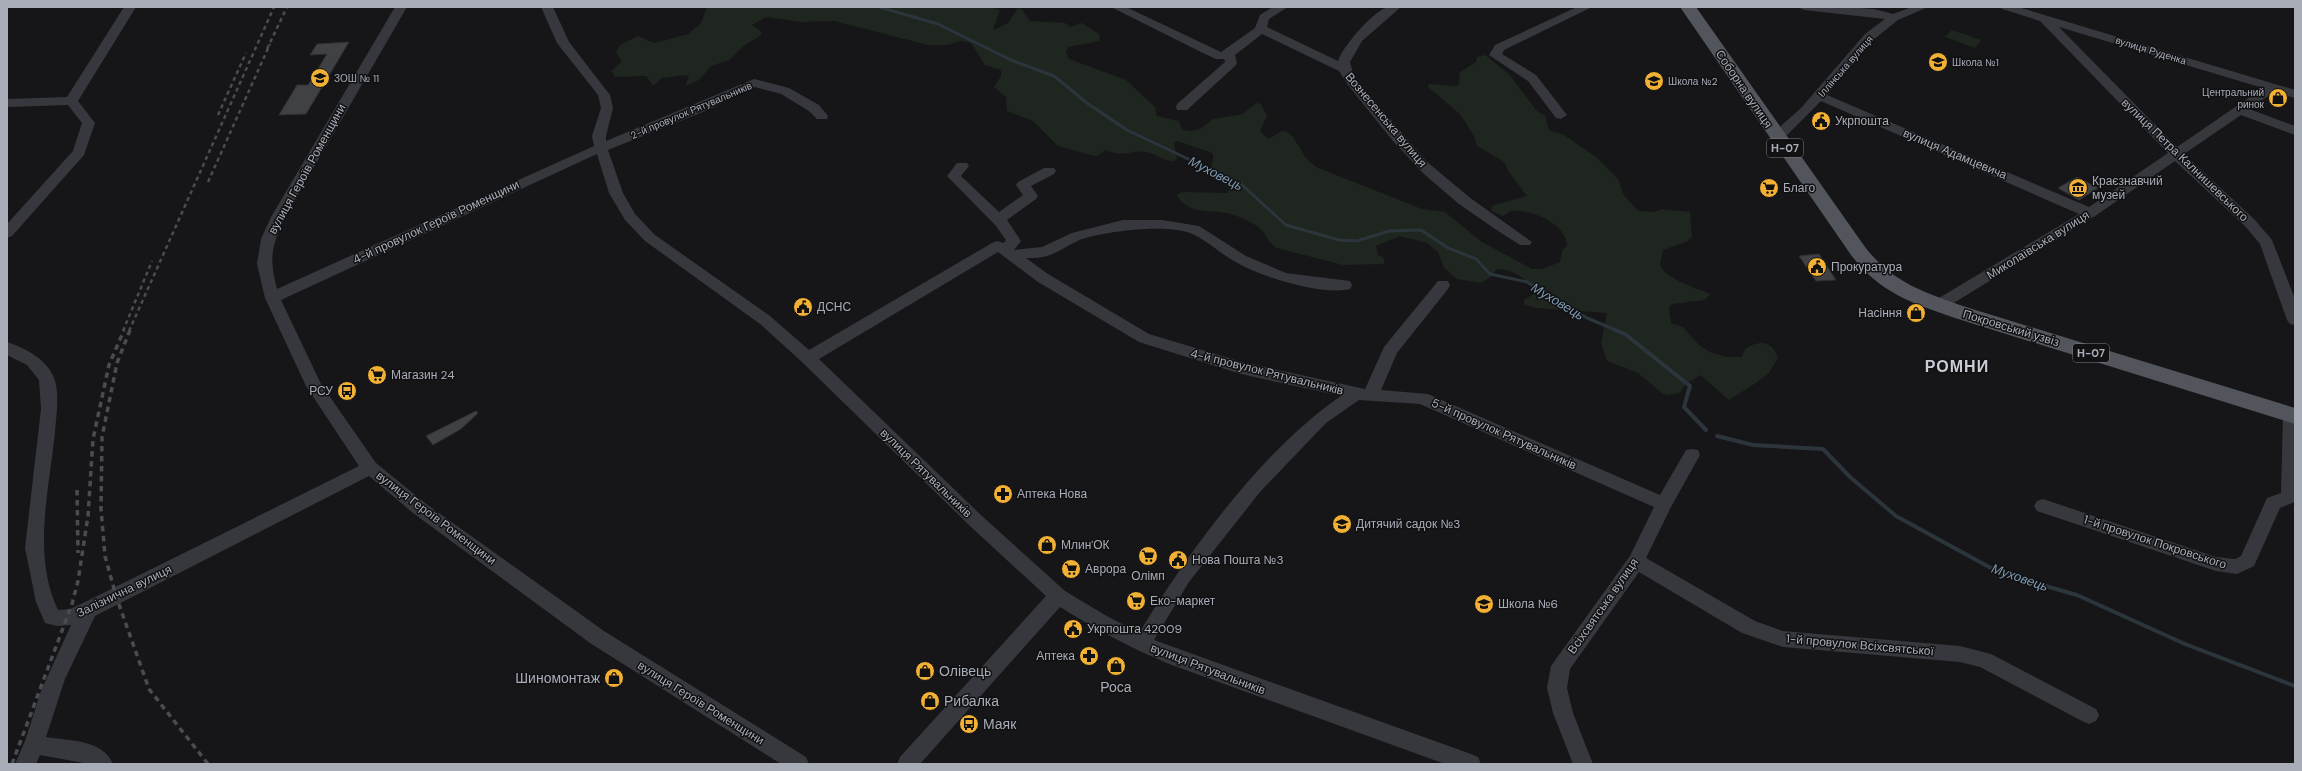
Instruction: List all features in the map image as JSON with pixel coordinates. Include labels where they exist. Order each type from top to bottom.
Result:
[{"type":"main road","name":"Соборна вулиця","points":[[1688,7],[1777,137],[1858,251],[1879,275],[1890,282]]},
{"type":"main road","name":"Покровський узвіз","points":[[1890,282],[1939,305],[2293,415]]},
{"type":"street","points":[[71,101],[130,7]]},
{"type":"street","name":"вулиця Героїв Роменщини","points":[[401,7],[278,217],[268,239],[264,264],[272,298],[314,386],[370,468],[419,508],[598,637],[798,764]]},
{"type":"street","name":"вулиця Рятувальників","points":[[547,7],[563,43],[604,95],[607,108],[599,136],[601,147],[616,193],[630,217],[650,238],[687,266],[765,320],[808,358],[976,521],[1058,596],[1098,621],[1142,644],[1176,658],[1471,764]]},
{"type":"street","points":[[1118,7],[1220,56],[1229,54],[1261,29],[1264,17],[1282,7]]},
{"type":"street","name":"Вознесенська вулиця","points":[[1343,68],[1349,49],[1371,25],[1395,7]]},
{"type":"street","points":[[1561,116],[1532,78],[1495,55],[1499,48],[1586,7]]},
{"type":"street","points":[[1804,7],[1874,13],[1894,18]]},
{"type":"street","name":"Іллінська вулиця","points":[[1777,137],[1806,111],[1869,37],[1894,18],[1922,7]]},
{"type":"street","name":"вулиця Руденка","points":[[2006,7],[2295,94]]},
{"type":"street","name":"вулиця Петра Калнишевського","points":[[2044,18],[2177,155],[2250,223],[2266,243],[2295,320]]},
{"type":"street","name":"Вознесенська вулиця","points":[[1261,29],[1343,68],[1391,130],[1430,172],[1480,213],[1525,242]]},
{"type":"street","points":[[1182,108],[1231,62],[1229,54]]},
{"type":"street","name":"2-й провулок Рятувальників","points":[[601,147],[698,109],[754,83],[785,91],[814,108],[822,116]]},
{"type":"street","name":"Миколаївська вулиця","points":[[1939,305],[2090,213],[2177,155],[2270,89],[2267,85]]},
{"type":"street","name":"вулиця Адамцевича","points":[[1819,96],[2090,213]]},
{"type":"street","points":[[7,103],[71,101]]},
{"type":"street","points":[[7,233],[78,152],[88,122],[71,101]]},
{"type":"street","points":[[2240,110],[2295,131]]},
{"type":"street","name":"4-й провулок Героїв Роменщини","points":[[272,298],[601,147]]},
{"type":"street","points":[[962,166],[954,176],[963,188],[1008,229],[1014,241],[1008,252]]},
{"type":"street","points":[[998,220],[1031,196],[1023,185],[1049,171]]},
{"type":"street","points":[[808,358],[997,246],[1008,252],[1045,252],[1077,236],[1123,225],[1162,225],[1194,229],[1241,259],[1283,277],[1316,283],[1346,285]]},
{"type":"street","name":"4-й провулок Рятувальників","points":[[1008,252],[1043,278],[1144,338],[1241,368],[1363,395]]},
{"type":"street","points":[[1142,644],[1184,577],[1254,487],[1320,419],[1363,395],[1390,351],[1443,285]]},
{"type":"street","name":"Залізнична вулиця","points":[[7,348],[33,361],[47,379],[49,409],[34,548],[45,602],[52,617],[58,619],[68,619],[88,610],[370,468]]},
{"type":"street","name":"5-й провулок Рятувальників","points":[[1363,395],[1422,398],[1664,504]]},
{"type":"street","name":"1-й провулок Покровського","points":[[2043,506],[2216,564],[2237,567],[2248,561],[2273,503],[2292,498],[2293,415]]},
{"type":"street","name":"Всіхсвятська вулиця","points":[[1583,764],[1563,713],[1557,688],[1561,666],[1636,561],[1664,504],[1692,455]]},
{"type":"street","name":"1-й провулок Всіхсвятської","points":[[1636,561],[1749,627],[1783,639],[1960,654],[1984,660],[2089,715]]},
{"type":"street","points":[[907,764],[1058,596]]},
{"type":"street","points":[[25,764],[35,745],[46,704],[64,659],[88,610]]},
{"type":"street","points":[[35,745],[93,754],[103,764]]},
{"type":"shaded area","points":[[707,7],[991,7],[1000,10],[993,30],[1008,23],[1018,8],[1022,9],[1030,21],[1065,23],[1070,27],[1082,23],[1099,34],[1100,41],[1068,47],[1066,52],[1069,59],[1126,80],[1155,107],[1157,116],[1179,121],[1182,129],[1189,131],[1200,129],[1213,119],[1243,114],[1256,103],[1261,104],[1267,116],[1260,131],[1268,139],[1282,131],[1287,132],[1293,137],[1306,158],[1316,167],[1422,209],[1445,212],[1482,242],[1532,269],[1542,269],[1560,262],[1562,251],[1567,245],[1565,237],[1554,224],[1537,215],[1520,211],[1512,211],[1502,216],[1492,211],[1491,208],[1494,205],[1527,196],[1509,172],[1504,162],[1477,146],[1474,136],[1460,114],[1428,87],[1429,84],[1459,85],[1460,72],[1476,62],[1477,57],[1485,55],[1509,74],[1537,111],[1545,115],[1549,130],[1564,135],[1596,157],[1618,179],[1623,194],[1638,211],[1653,212],[1662,209],[1690,212],[1692,237],[1686,242],[1663,250],[1660,265],[1668,275],[1710,294],[1705,300],[1672,304],[1669,308],[1671,323],[1683,327],[1698,344],[1708,351],[1726,357],[1742,357],[1745,349],[1755,344],[1764,343],[1772,348],[1778,358],[1769,373],[1729,400],[1700,375],[1685,385],[1680,393],[1668,395],[1662,393],[1638,373],[1607,361],[1601,343],[1607,313],[1536,308],[1524,304],[1524,300],[1535,293],[1524,280],[1509,271],[1497,269],[1491,277],[1481,283],[1457,279],[1444,268],[1438,252],[1427,243],[1400,236],[1376,246],[1378,255],[1383,257],[1385,264],[1343,265],[1277,248],[1270,243],[1261,229],[1250,222],[1226,213],[1203,211],[1189,207],[1177,196],[1179,193],[1185,192],[1228,193],[1229,187],[1210,176],[1213,158],[1212,153],[1177,141],[1174,143],[1177,158],[1174,161],[1145,152],[1122,154],[1105,150],[1099,155],[1094,156],[1058,146],[1033,121],[1007,111],[1006,97],[994,87],[1001,76],[1001,70],[985,65],[971,43],[961,41],[947,45],[928,45],[834,21],[802,22],[766,17],[752,25],[762,32],[760,36],[742,47],[729,60],[711,66],[699,80],[685,86],[689,77],[686,75],[662,78],[653,86],[646,76],[615,77],[611,72],[622,61],[616,52],[620,45],[638,36],[654,43],[688,34],[701,23]]},
{"type":"shaded area","points":[[1952,30],[1981,40],[1975,48],[1945,37]]},
{"type":"building","name":"ЗОШ № 11","points":[[349,42],[306,114],[279,115],[297,85],[308,85],[327,54],[310,55],[317,44]]},
{"type":"building","name":"Краєзнавчий музей","points":[[2077,177],[2098,188],[2079,200],[2058,188]]},
{"type":"building","name":"Прокуратура","points":[[1819,254],[1836,280],[1816,281],[1799,256]]},
{"type":"building","points":[[476,411],[478,413],[461,429],[433,445],[426,436]]},
{"type":"waterway","name":"Муховець","points":[[879,7],[938,24],[1011,60],[1054,76],[1087,103],[1127,130],[1241,184],[1286,225],[1339,240],[1357,241],[1389,231],[1421,230],[1448,248],[1476,259],[1490,274],[1527,282],[1587,318],[1618,331]]},
{"type":"waterway","name":"Муховець","points":[[1615,330],[1625,334],[1690,386],[1684,407],[1706,430]]},
{"type":"waterway","name":"Муховець","points":[[1717,436],[1753,445],[1823,449],[1850,477],[1896,516],[2000,573],[2077,595],[2185,644],[2295,686]]},
{"type":"railway","points":[[129,331],[274,7]]},
{"type":"railway","points":[[267,49],[287,7]]},
{"type":"railway","points":[[208,182],[270,44]]},
{"type":"railway","points":[[218,115],[246,53]]},
{"type":"railway","points":[[123,331],[152,261]]},
{"type":"railway","points":[[12,764],[72,604],[78,581],[88,516],[93,439],[109,365],[124,330]]},
{"type":"railway","points":[[130,330],[117,363],[102,437],[101,509],[105,556],[116,596],[149,689],[208,764]]},
{"type":"railway","points":[[77,490],[78,553]]},
{"type":"place","name":"Школа №1","points":[[1938,62]]},
{"type":"place","name":"ЗОШ № 11","points":[[320,78]]},
{"type":"place","name":"Школа №2","points":[[1654,81]]},
{"type":"place","name":"Центральний ринок","points":[[2278,98]]},
{"type":"place","name":"Укрпошта","points":[[1821,121]]},
{"type":"place","name":"Благо","points":[[1769,188]]},
{"type":"place","name":"Краєзнавчий музей","points":[[2078,188]]},
{"type":"place","name":"Прокуратура","points":[[1817,267]]},
{"type":"place","name":"ДСНС","points":[[803,307]]},
{"type":"place","name":"Насіння","points":[[1916,313]]},
{"type":"place","name":"Магазин 24","points":[[377,375]]},
{"type":"place","name":"РСУ","points":[[347,391]]},
{"type":"place","name":"Аптека Нова","points":[[1003,494]]},
{"type":"place","name":"Дитячий садок №3","points":[[1342,524]]},
{"type":"place","name":"Млин'ОК","points":[[1047,545]]},
{"type":"place","name":"Олімп","points":[[1148,556]]},
{"type":"place","name":"Нова Пошта №3","points":[[1178,560]]},
{"type":"place","name":"Аврора","points":[[1071,569]]},
{"type":"place","name":"Еко-маркет","points":[[1136,601]]},
{"type":"place","name":"Школа №6","points":[[1484,604]]},
{"type":"place","name":"Укрпошта 42009","points":[[1073,629]]},
{"type":"place","name":"Аптека","points":[[1089,656]]},
{"type":"place","name":"Роса","points":[[1116,666]]},
{"type":"place","name":"Олівець","points":[[925,671]]},
{"type":"place","name":"Шиномонтаж","points":[[614,678]]},
{"type":"place","name":"Рибалка","points":[[930,701]]},
{"type":"place","name":"Маяк","points":[[969,724]]},
{"type":"district","name":"РОМНИ","points":[[1957,366]]}]
